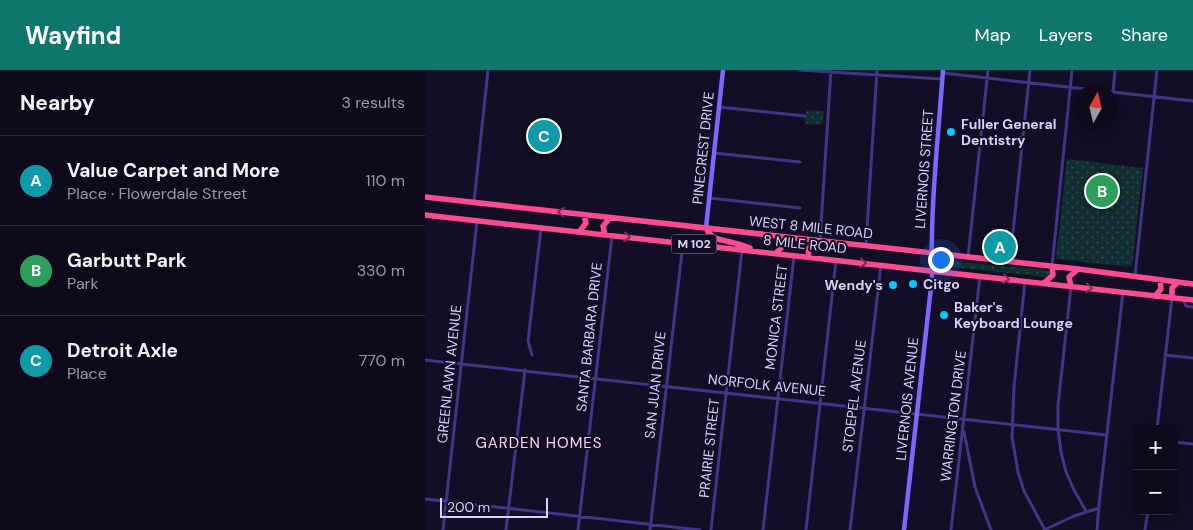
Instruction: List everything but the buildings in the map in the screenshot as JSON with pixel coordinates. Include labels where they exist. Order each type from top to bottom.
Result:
[{"type":"highway","name":"WEST 8 MILE ROAD","points":[[425,197],[1078,269],[1193,284]]},
{"type":"highway","name":"8 MILE ROAD","points":[[425,215],[1193,300]]},
{"type":"highway","points":[[579,232],[586,223],[583,215]]},
{"type":"highway","points":[[608,235],[603,226],[610,218]]},
{"type":"highway","points":[[706,228],[715,238],[733,242],[760,252]]},
{"type":"highway","points":[[775,254],[783,246],[782,237]]},
{"type":"highway","points":[[809,257],[808,249],[818,241]]},
{"type":"highway","points":[[1045,283],[1053,275],[1051,266]]},
{"type":"highway","points":[[1071,286],[1069,277],[1078,269]]},
{"type":"highway","points":[[1155,296],[1161,289],[1161,280]]},
{"type":"highway","points":[[1172,298],[1172,288],[1178,282]]},
{"type":"street","points":[[474,203],[488,70]]},
{"type":"street","name":"PINECREST DRIVE","points":[[706,228],[723,70]]},
{"type":"street","points":[[799,70],[876,72],[942,79]]},
{"type":"street","points":[[968,257],[987,70]]},
{"type":"street","points":[[1010,262],[1030,70]]},
{"type":"street","points":[[1051,266],[1073,70]]},
{"type":"street","points":[[1114,85],[1115,70]]},
{"type":"street","points":[[1135,276],[1157,70]]},
{"type":"street","points":[[818,241],[831,71]]},
{"type":"street","points":[[943,71],[1071,87]]},
{"type":"street","name":"LIVERNOIS STREET","points":[[932,270],[933,194],[943,71]]},
{"type":"street","points":[[866,246],[876,72]]},
{"type":"street","points":[[1118,92],[1193,101]]},
{"type":"street","points":[[719,107],[805,116]]},
{"type":"street","points":[[714,153],[801,162]]},
{"type":"street","points":[[709,198],[799,208]]},
{"type":"street","name":"GREENLAWN AVENUE","points":[[443,530],[477,221]]},
{"type":"street","points":[[532,355],[528,341],[541,228]]},
{"type":"street","name":"SANTA BARBARA DRIVE","points":[[578,530],[596,378],[608,235]]},
{"type":"street","name":"SAN JUAN DRIVE","points":[[650,530],[683,243]]},
{"type":"street","name":"PRAIRIE STREET","points":[[711,530],[743,250]]},
{"type":"street","name":"MONICA STREET","points":[[763,530],[794,256]]},
{"type":"street","points":[[806,530],[836,260]]},
{"type":"street","name":"STOEPEL AVENUE","points":[[850,530],[881,265]]},
{"type":"street","name":"LIVERNOIS AVENUE","points":[[904,530],[932,270]]},
{"type":"street","name":"WARRINGTON DRIVE","points":[[951,530],[980,276]]},
{"type":"street","points":[[1025,281],[1012,424],[1014,452],[1021,480],[1029,502],[1044,530],[1086,511],[1099,508]]},
{"type":"street","points":[[1071,286],[1057,405],[1058,429],[1061,452],[1073,490],[1086,511]]},
{"type":"street","points":[[1097,530],[1123,292]]},
{"type":"street","points":[[1157,425],[1172,298]]},
{"type":"street","points":[[1183,299],[1186,306],[1193,307]]},
{"type":"street","points":[[1165,355],[1193,358]]},
{"type":"street","name":"NORFOLK AVENUE","points":[[425,360],[1106,435]]},
{"type":"street","points":[[507,530],[525,370]]},
{"type":"street","points":[[964,428],[975,486],[991,530]]},
{"type":"street","points":[[1178,442],[1193,444]]},
{"type":"street","points":[[425,500],[700,530]]},
{"type":"street","points":[[1145,530],[1147,515]]},
{"type":"green space","points":[[806,110],[824,111],[822,125],[805,124]]},
{"type":"green space","points":[[1067,159],[1143,168],[1132,267],[1056,259]]},
{"type":"green space","points":[[940,260],[1047,270],[1051,274],[1046,277],[940,266]]},
{"type":"place","name":"Fuller General Dentistry","points":[[951,132]]},
{"type":"place","name":"Detroit Axle","points":[[544,136]]},
{"type":"place","name":"Garbutt Park","points":[[1102,191]]},
{"type":"place","name":"Value Carpet and More","points":[[1000,247]]},
{"type":"place","name":"Citgo","points":[[913,284]]},
{"type":"place","name":"Wendy's","points":[[893,285]]},
{"type":"place","name":"Baker's Keyboard Lounge","points":[[944,315]]},
{"type":"district","name":"GARDEN HOMES","points":[[539,443]]}]
